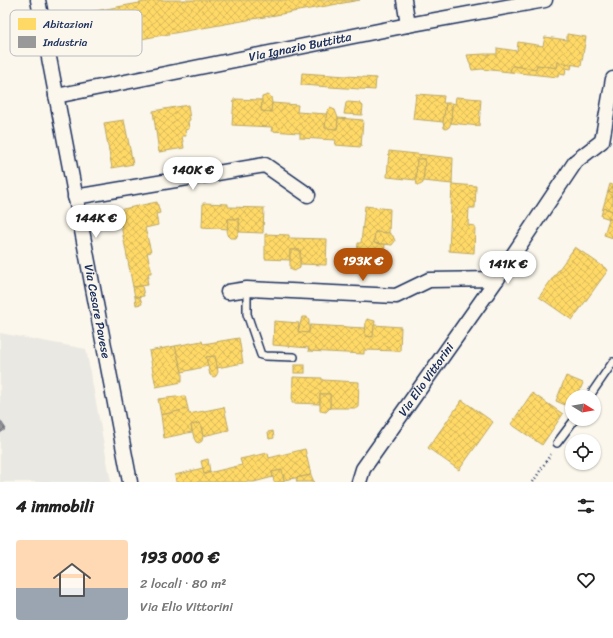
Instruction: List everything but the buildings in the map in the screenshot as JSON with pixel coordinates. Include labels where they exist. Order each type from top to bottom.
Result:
[{"type":"street","name":"Via Cesare Pavese","points":[[38,0],[40,10]]},
{"type":"street","points":[[404,0],[408,25]]},
{"type":"street","name":"Via Ignazio Buttitta","points":[[56,96],[408,25],[546,0]]},
{"type":"street","name":"Via Cesare Pavese","points":[[48,56],[130,482]]},
{"type":"street","name":"Via Elio Vittorini","points":[[359,482],[362,469],[497,279],[576,161],[608,142],[613,79]]},
{"type":"street","points":[[75,198],[265,165],[308,195]]},
{"type":"street","points":[[228,292],[247,289],[396,296],[429,280],[497,279]]},
{"type":"lane","points":[[247,289],[246,314],[261,355],[294,357]]},
{"type":"lane","points":[[594,390],[613,362]]},
{"type":"lane","points":[[558,443],[570,426]]},
{"type":"path","points":[[533,482],[558,443]]},
{"type":"shaded area","points":[[0,333],[86,349],[111,482],[0,482]]}]
